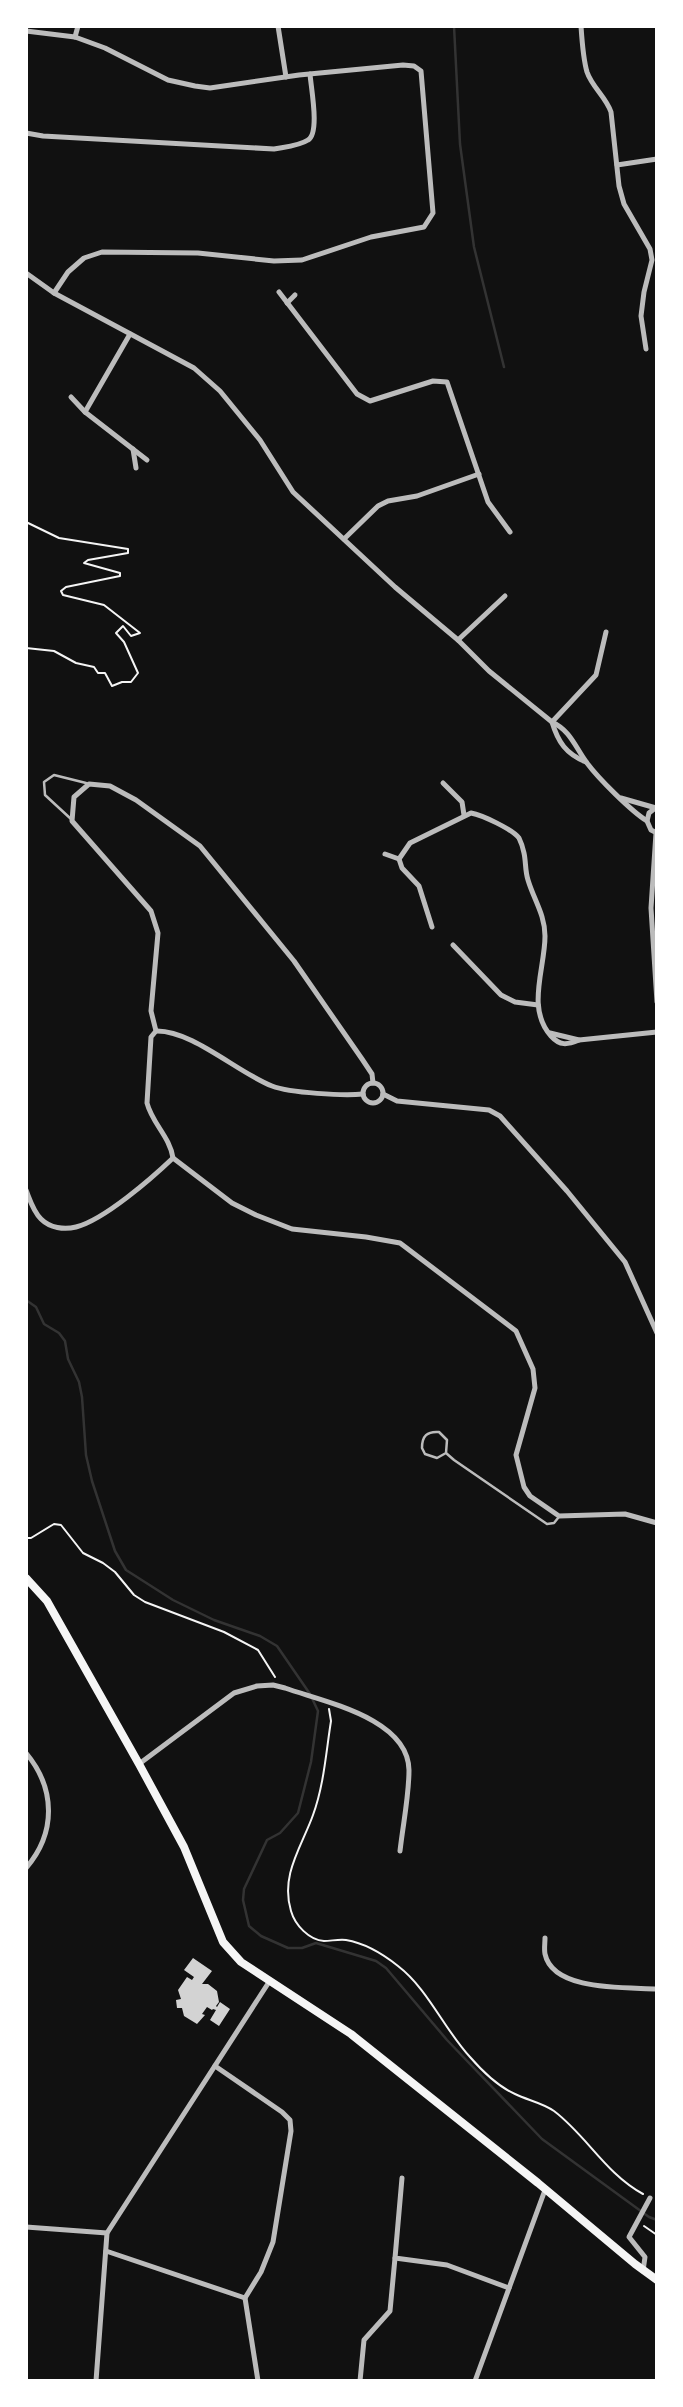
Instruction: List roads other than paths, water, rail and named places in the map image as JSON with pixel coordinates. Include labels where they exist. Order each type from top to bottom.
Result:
[{"type":"main road","points":[[26,1578],[47,1601],[184,1847],[223,1942],[241,1962],[351,2034],[657,2280]]},
{"type":"street","points":[[75,37],[78,26]]},
{"type":"street","points":[[278,26],[286,77]]},
{"type":"street","points":[[581,26],[587,73],[608,102],[611,112],[624,204],[650,249],[652,260],[641,316],[646,349]]},
{"type":"street","points":[[26,31],[75,37],[116,53],[180,85],[211,88],[299,75],[403,65],[414,66],[421,71],[433,213],[431,220],[424,227],[371,237],[302,260],[274,261],[198,253],[102,252],[84,258],[68,272],[54,292]]},
{"type":"street","points":[[26,133],[274,149],[308,140],[313,135],[315,126],[310,74]]},
{"type":"street","points":[[617,165],[657,159]]},
{"type":"street","points":[[26,273],[54,292],[194,368],[220,391],[260,440],[293,492],[489,671],[552,722],[562,727],[573,739],[586,762],[633,812],[647,821],[651,830],[657,833],[651,917],[657,1002]]},
{"type":"street","points":[[279,292],[357,394],[370,401],[433,381],[447,382],[488,502],[510,532]]},
{"type":"street","points":[[287,303],[295,295]]},
{"type":"street","points":[[85,411],[130,334]]},
{"type":"street","points":[[71,397],[147,460]]},
{"type":"street","points":[[133,449],[136,468]]},
{"type":"street","points":[[344,539],[378,506],[388,501],[416,496],[479,474]]},
{"type":"street","points":[[458,640],[505,596]]},
{"type":"street","points":[[552,722],[596,675],[606,632]]},
{"type":"street","points":[[552,722],[565,750],[586,762]]},
{"type":"street","points":[[443,783],[462,802],[464,815]]},
{"type":"street","points":[[156,1031],[151,1011],[158,933],[155,921],[151,911],[72,821],[74,797],[89,784],[110,786],[136,800],[200,846],[294,961],[372,1074],[373,1083]]},
{"type":"street","points":[[621,798],[656,808]]},
{"type":"street","points":[[647,821],[649,813],[656,808]]},
{"type":"street","points":[[399,859],[410,843],[464,815],[477,814],[513,833],[520,839],[527,878],[542,912],[545,936],[538,1005],[541,1021],[547,1032],[559,1043],[568,1045],[579,1040],[657,1032]]},
{"type":"street","points":[[385,854],[399,859]]},
{"type":"street","points":[[399,859],[402,868],[419,886],[432,927]]},
{"type":"street","points":[[453,945],[501,995],[515,1003],[538,1005]]},
{"type":"street","points":[[156,1031],[180,1035],[276,1088],[346,1095],[363,1094]]},
{"type":"street","points":[[156,1031],[151,1037],[147,1103],[149,1113],[171,1147],[173,1158],[232,1203],[268,1220],[292,1229],[366,1237],[400,1244],[516,1331],[533,1369],[535,1388],[518,1444],[517,1464],[524,1487],[530,1496],[559,1516],[625,1514],[657,1523]]},
{"type":"street","points":[[383,1094],[380,1100],[371,1102],[363,1094],[365,1087],[373,1083],[379,1085],[383,1094],[397,1101],[489,1110],[500,1115],[625,1262],[657,1333]]},
{"type":"street","points":[[26,1190],[33,1209],[41,1219],[60,1228],[73,1228],[101,1214],[153,1177],[173,1158]]},
{"type":"street","points":[[139,1764],[234,1693],[243,1688],[273,1685],[378,1723],[398,1739],[409,1768],[400,1851]]},
{"type":"street","points":[[26,1753],[40,1770],[49,1798],[48,1826],[40,1847],[26,1868]]},
{"type":"street","points":[[545,1938],[544,1953],[548,1962],[561,1975],[574,1981],[588,1985],[657,1989]]},
{"type":"street","points":[[96,2381],[107,2232],[269,1982]]},
{"type":"street","points":[[215,2066],[282,2112],[290,2120],[292,2131],[273,2242],[261,2272],[245,2298],[258,2381]]},
{"type":"street","points":[[360,2381],[364,2340],[390,2311],[402,2178]]},
{"type":"street","points":[[475,2381],[545,2190]]},
{"type":"street","points":[[643,2271],[645,2257],[629,2236],[650,2198]]},
{"type":"street","points":[[26,2227],[107,2232]]},
{"type":"street","points":[[106,2251],[245,2298]]},
{"type":"street","points":[[395,2258],[447,2265],[509,2288]]},
{"type":"lane","points":[[72,821],[45,796],[44,782],[46,778],[54,775],[89,784]]},
{"type":"lane","points":[[433,1432],[444,1435],[447,1440],[446,1453],[437,1458],[425,1454],[422,1448],[424,1437],[433,1432]]},
{"type":"lane","points":[[446,1453],[547,1524],[554,1522],[559,1516]]},
{"type":"waterway","points":[[454,26],[460,144],[474,247],[504,367]]},
{"type":"waterway","points":[[26,1300],[36,1307],[44,1324],[59,1333],[65,1341],[68,1359],[79,1382],[82,1397],[86,1455],[92,1481],[115,1551],[126,1570],[173,1600],[214,1620],[260,1636],[277,1646],[310,1694],[318,1711],[311,1762],[298,1813],[280,1833],[267,1840],[244,1889],[243,1900],[249,1926],[261,1936],[288,1948],[302,1948],[316,1943],[376,1961],[386,1968],[447,2040],[542,2139],[649,2217],[657,2220]]}]
